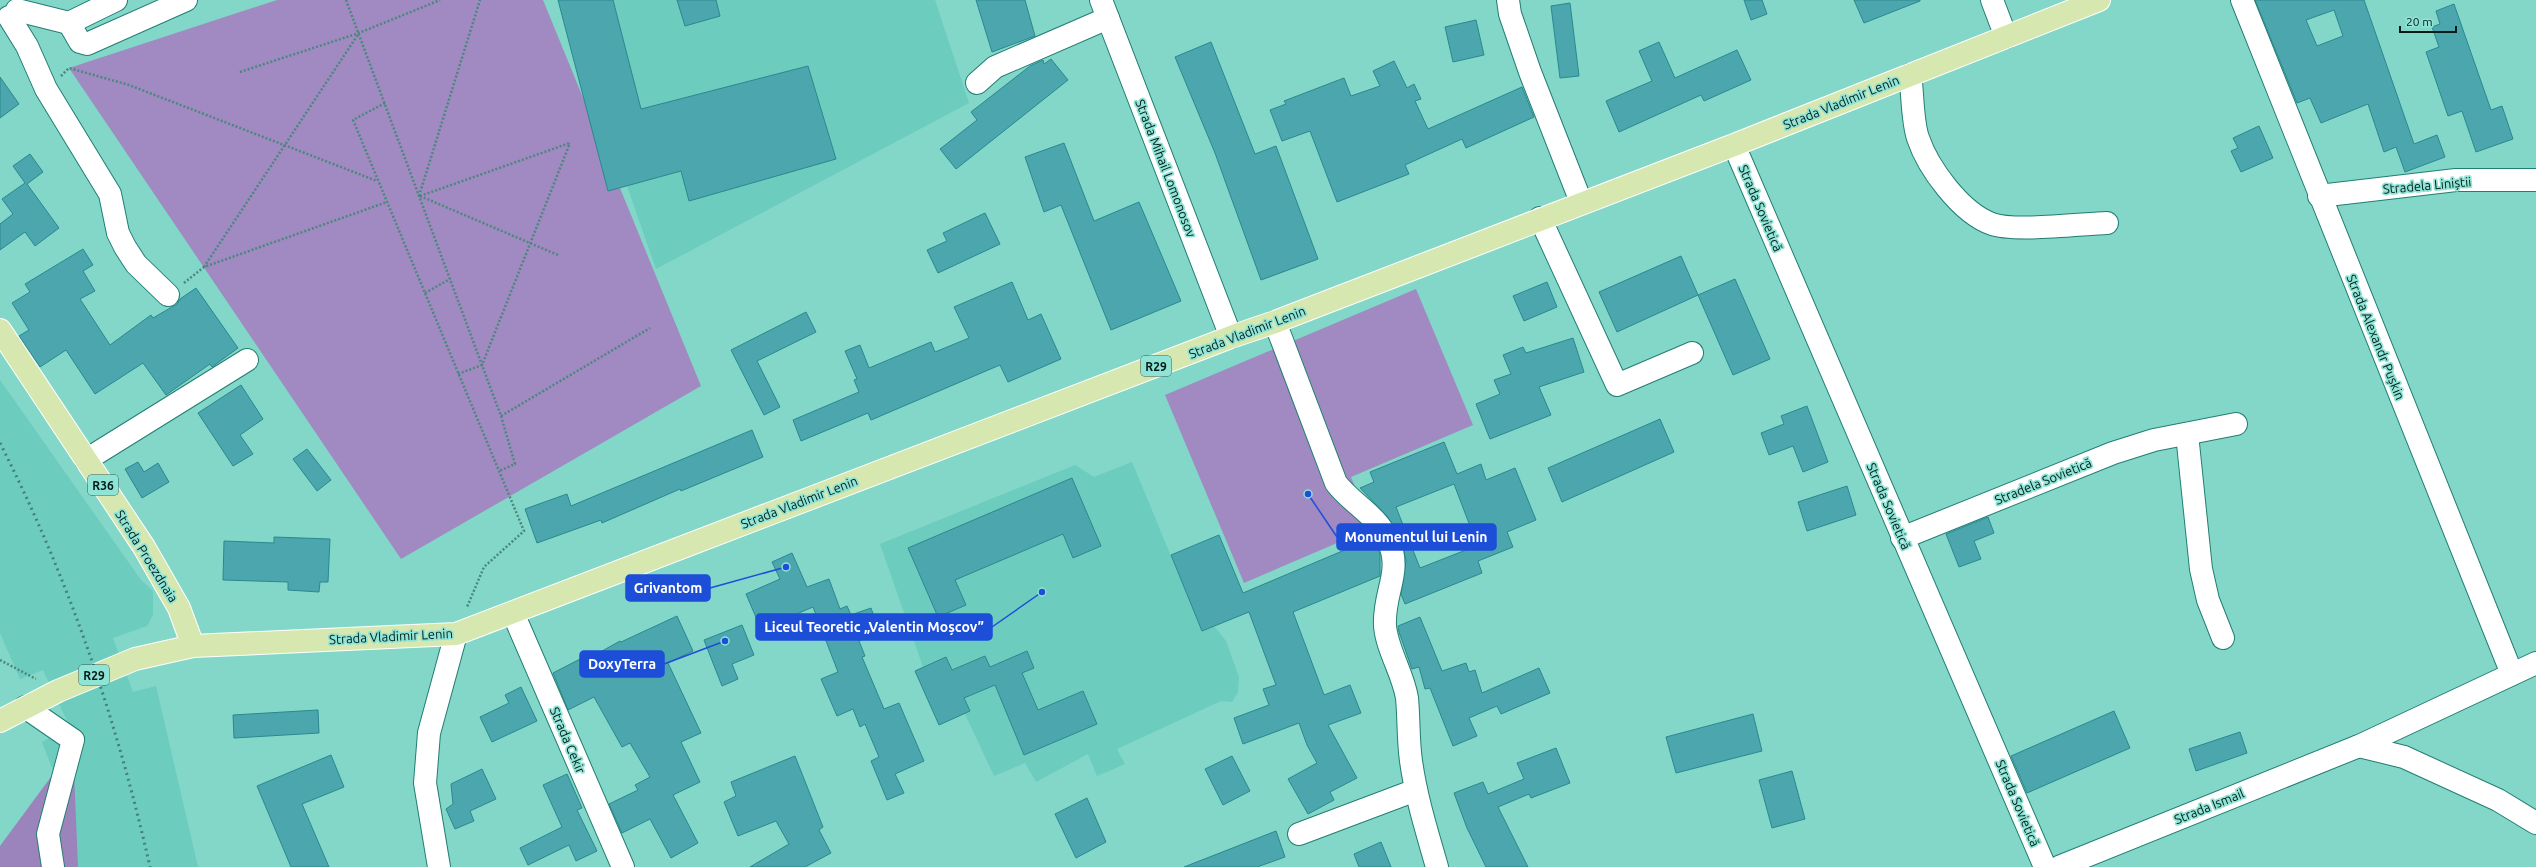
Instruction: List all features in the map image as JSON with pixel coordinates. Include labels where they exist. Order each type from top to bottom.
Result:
[{"type":"main road","name":"Strada Vladimir Lenin","points":[[0,721],[58,691],[135,659],[193,646],[456,634],[1231,337],[1275,322],[1581,202],[1734,145],[2099,0]]},
{"type":"main road","name":"Strada Proezdnaia","points":[[0,330],[144,547],[180,608],[193,646]]},
{"type":"street","points":[[14,13],[69,23],[116,0]]},
{"type":"street","points":[[69,23],[80,42],[87,44],[186,0]]},
{"type":"street","points":[[1508,0],[1510,14],[1530,72],[1581,202]]},
{"type":"street","points":[[1992,0],[2006,37]]},
{"type":"street","name":"Strada Alexandr Pușkin","points":[[2242,0],[2319,196],[2512,674]]},
{"type":"street","points":[[977,83],[995,68],[1105,9]]},
{"type":"street","name":"Strada Mihail Lomonosov","points":[[1105,9],[1231,337]]},
{"type":"street","points":[[14,13],[46,90],[110,194],[118,233],[125,247],[136,264],[168,295]]},
{"type":"street","points":[[1910,75],[1918,138],[1936,173],[1971,212],[1992,224],[2027,226],[2107,223]]},
{"type":"street","name":"Strada Sovietică","points":[[1734,145],[2045,867]]},
{"type":"street","name":"Stradela Liniștii","points":[[2319,196],[2456,180],[2536,180]]},
{"type":"street","points":[[1540,218],[1617,385],[1692,353]]},
{"type":"street","points":[[1275,322],[1336,483],[1346,496],[1374,518],[1382,528],[1395,559],[1395,570],[1385,607],[1385,627],[1406,697],[1411,760],[1416,790],[1437,867]]},
{"type":"street","points":[[86,460],[247,360]]},
{"type":"street","name":"Stradela Sovietică","points":[[1902,538],[2113,454],[2154,440],[2236,424]]},
{"type":"street","points":[[2187,434],[2201,570],[2208,600],[2223,638]]},
{"type":"street","name":"Strada Cekir","points":[[513,613],[623,867]]},
{"type":"street","points":[[439,867],[425,783],[429,733],[456,634]]},
{"type":"street","name":"Strada Ismail","points":[[2059,867],[2359,746],[2536,663]]},
{"type":"street","points":[[25,707],[73,740],[48,834],[52,867]]},
{"type":"street","points":[[2359,746],[2404,757],[2498,800],[2536,823]]},
{"type":"street","points":[[1299,834],[1416,790]]},
{"type":"path","points":[[346,0],[501,416],[515,464],[499,471]]},
{"type":"path","points":[[240,72],[358,33],[440,0]]},
{"type":"path","points":[[419,196],[480,0]]},
{"type":"path","points":[[204,267],[358,33]]},
{"type":"path","points":[[46,90],[69,68],[129,85],[378,181]]},
{"type":"path","points":[[385,103],[353,120],[524,531],[484,568],[456,634]]},
{"type":"path","points":[[419,196],[570,143],[482,365],[458,374]]},
{"type":"path","points":[[419,196],[558,254]]},
{"type":"path","points":[[168,295],[204,267],[387,202]]},
{"type":"path","points":[[425,293],[450,279]]},
{"type":"path","points":[[501,416],[650,328]]},
{"type":"path","points":[[0,660],[58,691]]},
{"type":"shaded area","points":[[277,0],[543,0],[701,386],[401,559],[69,68]]},
{"type":"shaded area","points":[[562,0],[935,0],[969,103],[656,269]]},
{"type":"shaded area","points":[[1416,289],[1473,425],[1351,477],[1372,528],[1244,583],[1165,395]]},
{"type":"shaded area","points":[[0,380],[141,580],[153,591],[153,615],[147,626],[113,638],[133,692],[156,686],[198,867],[73,867],[54,773],[42,742],[70,727],[43,670],[20,679],[0,633]]},
{"type":"shaded area","points":[[1132,462],[1202,631],[1214,626],[1226,641],[1239,677],[1238,692],[1232,702],[1221,701],[1117,749],[1125,764],[1097,776],[1088,754],[1036,782],[1025,763],[994,776],[965,714],[939,725],[915,671],[923,667],[880,544],[1075,465],[1094,477]]},
{"type":"shaded area","points":[[73,747],[78,867],[0,867],[0,846]]},
{"type":"building","points":[[558,0],[613,0],[641,109],[808,66],[836,159],[689,201],[681,171],[608,191]]},
{"type":"building","points":[[677,0],[716,0],[720,16],[685,26]]},
{"type":"building","points":[[976,0],[1025,0],[1035,36],[992,52]]},
{"type":"building","points":[[1744,0],[1762,0],[1767,14],[1751,20]]},
{"type":"building","points":[[1854,0],[1920,0],[1920,1],[1864,23]]},
{"type":"building","points":[[2255,0],[2364,0],[2414,144],[2437,135],[2445,157],[2405,172],[2396,147],[2384,152],[2368,104],[2321,123],[2310,98],[2297,103]],"holes":[[[2334,10],[2343,36],[2317,46],[2306,20]]]},
{"type":"building","points":[[1570,3],[1579,76],[1560,78],[1551,6]]},
{"type":"building","points":[[2454,4],[2491,110],[2502,106],[2513,139],[2476,152],[2462,111],[2448,116],[2426,52],[2439,47],[2432,27],[2440,24],[2436,11]]},
{"type":"building","points":[[1476,20],[1484,55],[1453,62],[1445,27]]},
{"type":"building","points":[[1211,42],[1255,154],[1276,146],[1318,259],[1261,280],[1215,153],[1175,57]]},
{"type":"building","points":[[1659,42],[1675,78],[1737,50],[1751,80],[1704,101],[1701,95],[1619,132],[1606,101],[1652,81],[1639,51]]},
{"type":"building","points":[[1051,59],[1068,80],[956,169],[940,149],[977,120],[971,112],[1030,66],[1043,60],[1044,64]]},
{"type":"building","points":[[1394,61],[1407,88],[1414,84],[1421,99],[1415,101],[1428,129],[1522,87],[1534,117],[1466,148],[1462,139],[1405,165],[1409,174],[1337,202],[1310,131],[1282,141],[1270,110],[1286,104],[1284,101],[1344,78],[1351,96],[1380,86],[1373,71]]},
{"type":"building","points":[[0,77],[19,104],[0,118]]},
{"type":"building","points":[[2259,126],[2273,158],[2241,172],[2231,151],[2238,148],[2233,138]]},
{"type":"building","points":[[1064,143],[1094,221],[1139,202],[1181,301],[1111,330],[1061,205],[1044,212],[1025,157]]},
{"type":"building","points":[[30,154],[43,172],[27,184],[59,228],[35,246],[25,232],[0,250],[0,224],[13,214],[2,199],[25,183],[13,166]]},
{"type":"building","points":[[985,213],[1000,244],[938,273],[927,250],[947,241],[943,233]]},
{"type":"building","points":[[83,249],[93,265],[83,271],[95,291],[80,299],[110,345],[151,315],[153,318],[177,304],[180,299],[196,288],[238,348],[212,367],[210,364],[166,395],[143,363],[95,394],[66,350],[40,367],[19,336],[29,330],[12,303],[30,292],[25,284]]},
{"type":"building","points":[[1681,256],[1698,295],[1617,332],[1599,292]]},
{"type":"building","points":[[1735,279],[1770,359],[1733,375],[1698,295]]},
{"type":"building","points":[[1012,282],[1028,320],[1041,314],[1061,359],[1008,382],[1000,365],[871,420],[868,413],[801,441],[793,420],[859,392],[854,380],[857,379],[845,351],[860,345],[869,368],[931,342],[935,352],[969,338],[954,307]]},
{"type":"building","points":[[1547,282],[1557,307],[1524,321],[1513,296]]},
{"type":"building","points":[[806,312],[816,332],[757,361],[780,407],[764,415],[731,350]]},
{"type":"building","points":[[1573,338],[1584,372],[1539,387],[1551,415],[1490,439],[1476,404],[1500,394],[1494,380],[1511,374],[1503,355],[1523,347],[1526,353]]},
{"type":"building","points":[[241,385],[263,419],[240,435],[253,454],[233,466],[198,413]]},
{"type":"building","points":[[1807,406],[1828,462],[1803,472],[1793,446],[1769,455],[1761,433],[1784,424],[1781,416]]},
{"type":"building","points":[[1660,419],[1674,452],[1562,502],[1548,468]]},
{"type":"building","points":[[752,430],[763,457],[681,491],[680,489],[602,523],[601,520],[537,543],[525,509],[567,494],[571,506]]},
{"type":"building","points":[[1444,442],[1457,474],[1481,464],[1486,480],[1515,468],[1536,520],[1507,532],[1513,547],[1478,561],[1482,573],[1405,604],[1401,594],[1406,560],[1400,536],[1387,516],[1360,488],[1374,482],[1370,472]],"holes":[[[1454,484],[1470,526],[1463,528],[1471,548],[1420,568],[1396,507]]]},
{"type":"building","points":[[307,449],[331,480],[317,491],[293,459]]},
{"type":"building","points":[[138,462],[144,472],[158,463],[169,482],[142,498],[125,469]]},
{"type":"building","points":[[1072,478],[1101,546],[1073,558],[1063,534],[955,580],[966,605],[938,617],[908,548]]},
{"type":"building","points":[[1847,486],[1856,515],[1807,531],[1798,502]]},
{"type":"building","points":[[1988,517],[1994,533],[1974,541],[1981,559],[1959,567],[1946,534]]},
{"type":"building","points":[[1219,535],[1243,593],[1373,538],[1380,554],[1380,576],[1293,612],[1324,695],[1350,685],[1361,713],[1328,725],[1357,778],[1330,792],[1334,800],[1308,814],[1288,779],[1317,763],[1307,745],[1299,723],[1243,744],[1234,718],[1269,705],[1263,689],[1276,685],[1249,612],[1202,631],[1171,555]]},
{"type":"building","points":[[274,537],[330,539],[328,582],[320,582],[319,592],[288,590],[288,582],[223,580],[224,541],[274,543]]},
{"type":"building","points":[[792,553],[807,587],[829,579],[840,609],[847,606],[851,615],[871,608],[880,633],[859,641],[865,656],[862,657],[884,709],[899,703],[924,761],[895,774],[904,793],[887,800],[871,761],[879,757],[865,724],[860,727],[853,709],[837,716],[821,679],[838,672],[813,607],[761,629],[746,594],[780,579],[772,562]]},
{"type":"building","points":[[677,616],[693,651],[668,663],[701,733],[681,742],[700,782],[673,795],[698,843],[671,858],[650,819],[622,833],[609,804],[638,790],[635,785],[650,777],[630,743],[622,747],[594,697],[568,710],[553,673],[584,657],[586,660],[620,641],[621,642]]},
{"type":"building","points":[[1420,617],[1442,671],[1466,663],[1469,672],[1475,670],[1482,693],[1539,668],[1550,693],[1501,714],[1497,706],[1469,718],[1477,736],[1453,746],[1430,688],[1425,689],[1419,667],[1412,669],[1399,632],[1398,626]]},
{"type":"building","points":[[742,625],[754,655],[732,664],[738,679],[722,686],[704,640]]},
{"type":"building","points":[[1027,651],[1034,668],[1022,673],[1038,710],[1083,691],[1097,724],[1024,755],[995,685],[964,698],[970,711],[939,725],[915,671],[946,657],[952,670],[985,656],[990,667]]},
{"type":"building","points":[[521,687],[537,721],[492,742],[480,717],[509,703],[505,695]]},
{"type":"building","points":[[318,710],[319,733],[234,738],[233,715]]},
{"type":"building","points":[[2114,711],[2130,748],[2027,793],[2011,756]]},
{"type":"building","points":[[1753,714],[1762,751],[1676,773],[1666,737]]},
{"type":"building","points":[[2240,732],[2247,753],[2196,771],[2189,749]]},
{"type":"building","points":[[1556,748],[1570,783],[1531,798],[1529,794],[1498,807],[1528,867],[1486,867],[1467,828],[1454,793],[1483,782],[1488,794],[1524,779],[1517,763]]},
{"type":"building","points":[[331,755],[344,787],[302,804],[329,867],[291,867],[257,786]]},
{"type":"building","points":[[795,756],[823,827],[819,830],[831,853],[805,867],[750,867],[789,844],[776,821],[738,836],[724,802],[736,796],[731,782]]},
{"type":"building","points":[[1232,756],[1250,791],[1223,805],[1205,769]]},
{"type":"building","points":[[482,769],[496,799],[470,811],[474,821],[455,829],[446,809],[453,804],[451,784]]},
{"type":"building","points":[[1792,771],[1805,819],[1772,828],[1759,780]]},
{"type":"building","points":[[567,774],[582,808],[577,810],[597,851],[576,861],[569,845],[528,865],[520,848],[562,827],[543,785]]},
{"type":"building","points":[[1087,798],[1106,842],[1076,858],[1055,814]]},
{"type":"building","points":[[1276,831],[1285,857],[1257,867],[1184,867]]},
{"type":"building","points":[[1381,842],[1391,867],[1359,867],[1354,854]]},
{"type":"railway","points":[[0,443],[25,494],[47,545],[69,597],[88,650],[122,758],[150,867]]},
{"type":"place","name":"Monumentul lui Lenin","points":[[1308,494]]},
{"type":"place","name":"Grivantom","points":[[786,567]]},
{"type":"place","name":"Liceul Teoretic „Valentin Moșcov”","points":[[1042,592]]},
{"type":"place","name":"DoxyTerra","points":[[725,641]]}]
